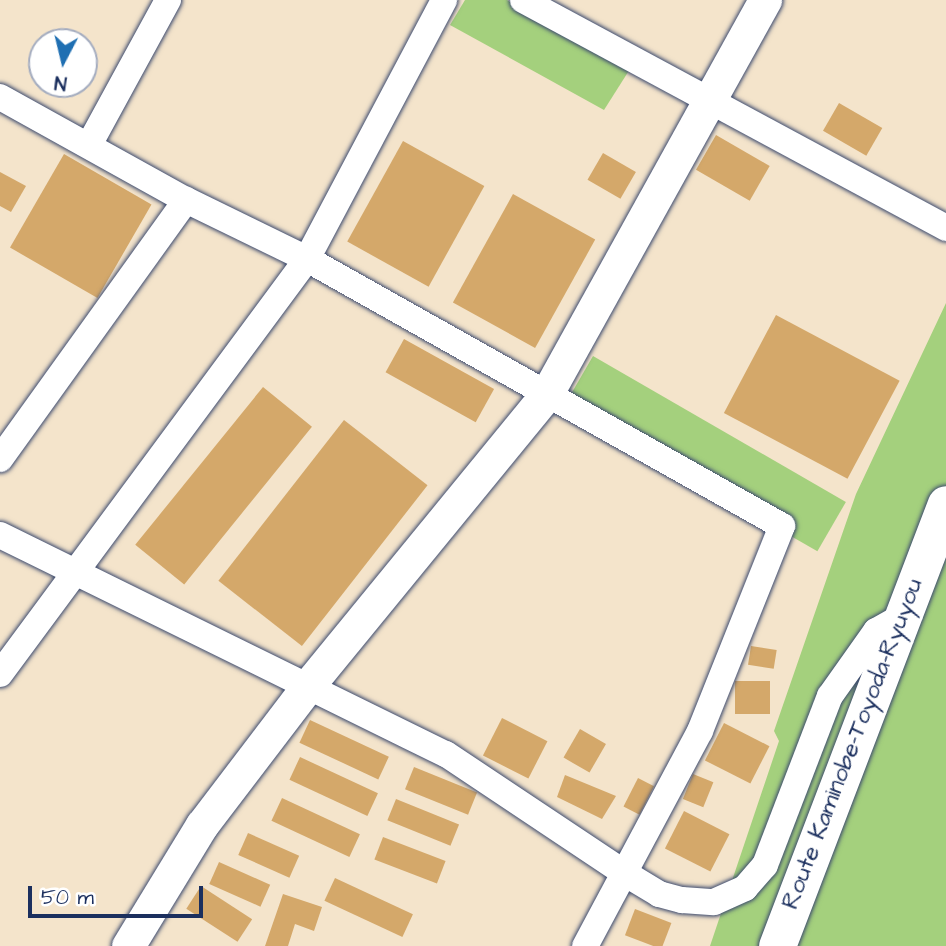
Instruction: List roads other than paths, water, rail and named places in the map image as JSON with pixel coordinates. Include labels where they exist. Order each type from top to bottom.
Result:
[{"type":"main road","name":"Route Kaminobe-Toyoda-Ryuyou","points":[[777,946],[946,504]]},
{"type":"street","points":[[89,145],[168,0]]},
{"type":"street","points":[[0,674],[76,575],[307,259],[444,0]]},
{"type":"street","points":[[523,0],[708,103],[946,228]]},
{"type":"street","points":[[128,946],[202,825],[307,687],[546,395],[765,0]]},
{"type":"street","points":[[0,97],[186,200],[307,259],[782,526],[699,731],[626,874],[585,946]]},
{"type":"street","points":[[0,459],[186,200]]},
{"type":"street","points":[[0,535],[76,575],[446,754],[626,874],[659,894],[682,900],[714,902],[745,888],[765,865],[836,685],[876,631],[901,617]]}]
